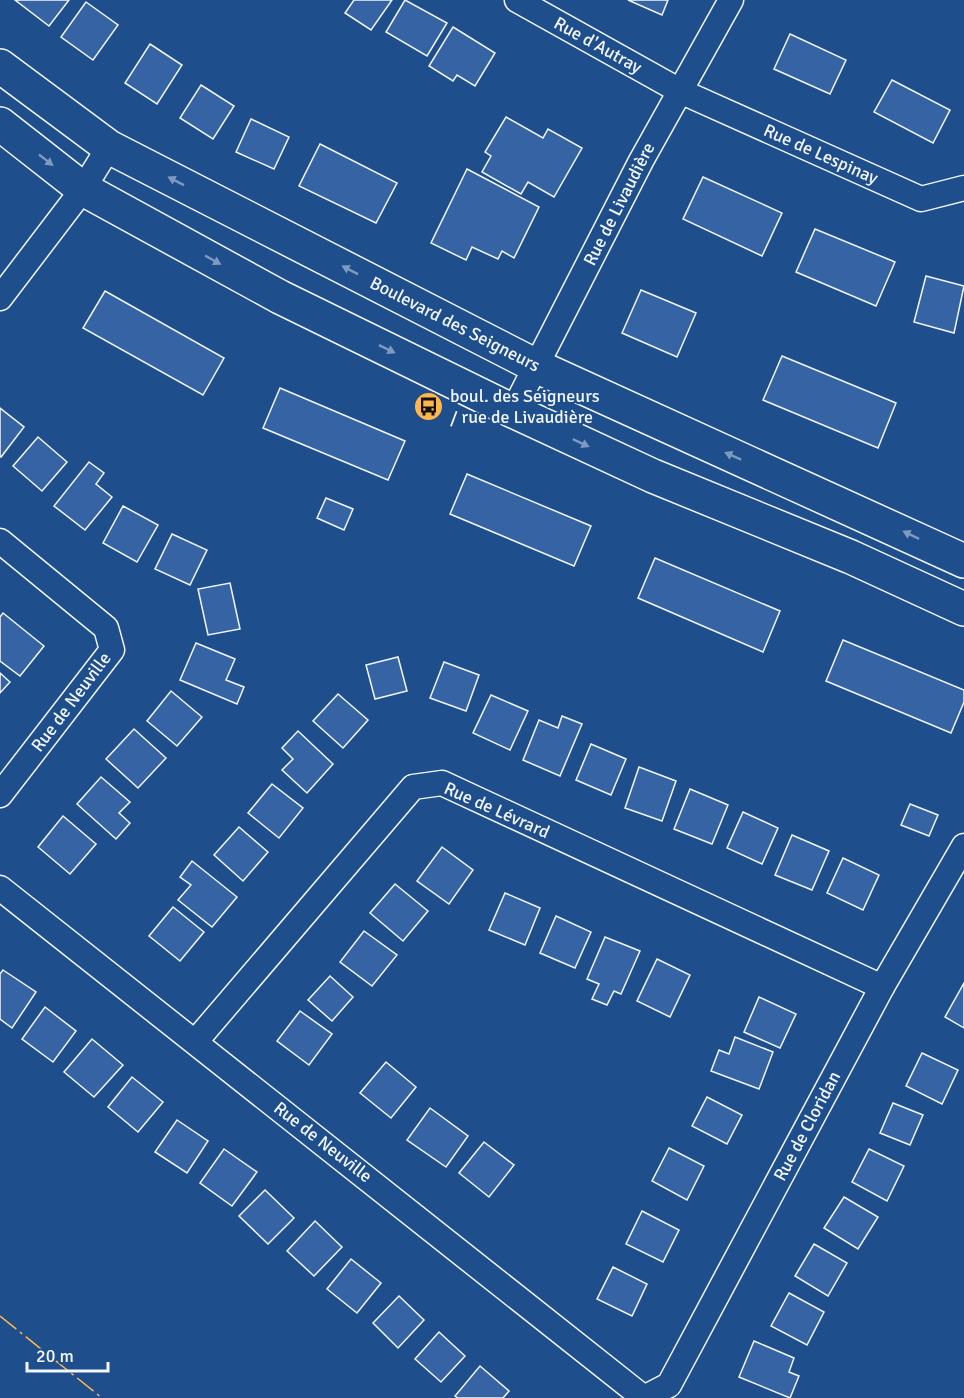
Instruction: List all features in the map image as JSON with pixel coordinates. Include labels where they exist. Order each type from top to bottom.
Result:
[{"type":"street","name":"Rue d'Autray","points":[[517,0],[680,90]]},
{"type":"street","name":"Rue de Livaudière","points":[[513,411],[538,367],[640,161],[731,0]]},
{"type":"street","name":"Boulevard des Seigneurs","points":[[0,66],[109,147],[538,367],[698,441],[881,521],[964,561]]},
{"type":"street","name":"Rue de Lespinay","points":[[680,90],[921,198],[964,188]]},
{"type":"street","points":[[0,124],[83,189],[280,297],[513,411],[653,476],[851,557],[964,609]]},
{"type":"street","points":[[0,297],[83,189],[109,147]]},
{"type":"street","name":"Rue de Neuville","points":[[0,541],[106,628],[112,650],[0,795]]},
{"type":"street","name":"Rue de Lévrard","points":[[196,1041],[412,787],[442,783],[882,987]]},
{"type":"street","name":"Rue de Cloridan","points":[[644,1398],[669,1385],[882,987],[964,846]]},
{"type":"street","name":"Rue de Neuville","points":[[0,888],[644,1398]]},
{"type":"building","points":[[15,0],[69,0],[49,26]]},
{"type":"building","points":[[354,0],[392,0],[371,30],[345,13]]},
{"type":"building","points":[[405,0],[447,23],[427,56],[386,32]]},
{"type":"building","points":[[628,0],[668,0],[662,15]]},
{"type":"building","points":[[86,2],[118,25],[93,60],[61,37]]},
{"type":"building","points":[[453,27],[495,53],[475,86],[457,75],[453,81],[429,66]]},
{"type":"building","points":[[790,34],[846,60],[830,94],[774,69]]},
{"type":"building","points":[[150,44],[182,65],[157,104],[125,83]]},
{"type":"building","points":[[892,80],[950,110],[933,143],[874,112]]},
{"type":"building","points":[[201,85],[234,106],[213,139],[180,118]]},
{"type":"building","points":[[506,117],[543,138],[548,129],[582,148],[554,197],[528,182],[521,194],[482,172],[491,156],[485,152]]},
{"type":"building","points":[[251,119],[289,137],[274,169],[236,152]]},
{"type":"building","points":[[320,144],[397,183],[376,223],[299,186]]},
{"type":"building","points":[[467,169],[539,207],[514,258],[502,251],[498,259],[472,247],[466,260],[431,243]]},
{"type":"building","points":[[703,177],[782,213],[762,256],[683,219]]},
{"type":"building","points":[[815,229],[895,262],[876,306],[796,272]]},
{"type":"building","points":[[926,276],[964,286],[954,333],[914,322]]},
{"type":"building","points":[[641,290],[696,313],[677,357],[622,333]]},
{"type":"building","points":[[105,291],[224,358],[203,395],[83,328]]},
{"type":"building","points":[[782,356],[896,403],[878,448],[763,400]]},
{"type":"building","points":[[280,388],[405,441],[388,480],[263,428]]},
{"type":"building","points":[[0,408],[24,427],[1,457],[0,456]]},
{"type":"building","points":[[38,437],[67,462],[42,491],[13,466]]},
{"type":"building","points":[[89,462],[104,473],[96,484],[112,497],[85,530],[54,506]]},
{"type":"building","points":[[467,474],[591,526],[574,566],[450,514]]},
{"type":"building","points":[[326,498],[353,509],[344,530],[317,518]]},
{"type":"building","points":[[123,506],[158,525],[137,562],[103,543]]},
{"type":"building","points":[[172,534],[207,550],[190,585],[155,569]]},
{"type":"building","points":[[655,558],[780,611],[763,652],[638,598]]},
{"type":"building","points":[[230,583],[240,629],[208,635],[198,589]]},
{"type":"building","points":[[3,613],[44,646],[20,676],[0,661],[0,617]]},
{"type":"building","points":[[843,640],[964,690],[964,702],[951,733],[826,681]]},
{"type":"building","points":[[196,643],[235,659],[226,680],[244,687],[237,704],[180,680]]},
{"type":"building","points":[[398,657],[407,691],[375,699],[366,665]]},
{"type":"building","points":[[444,662],[479,675],[466,711],[430,698]]},
{"type":"building","points":[[0,673],[10,682],[0,693]]},
{"type":"building","points":[[171,691],[202,717],[177,746],[147,721]]},
{"type":"building","points":[[338,694],[368,720],[343,748],[313,721]]},
{"type":"building","points":[[491,695],[528,711],[510,750],[473,733]]},
{"type":"building","points":[[562,716],[582,724],[560,776],[523,760],[539,720],[558,728]]},
{"type":"building","points":[[134,729],[166,758],[138,788],[106,759]]},
{"type":"building","points":[[298,731],[333,764],[307,793],[282,770],[293,759],[282,748]]},
{"type":"building","points":[[591,744],[626,759],[611,795],[576,780]]},
{"type":"building","points":[[639,767],[676,781],[662,821],[625,808]]},
{"type":"building","points":[[101,777],[130,802],[119,813],[130,823],[116,839],[77,804]]},
{"type":"building","points":[[272,784],[303,808],[279,838],[248,813]]},
{"type":"building","points":[[690,789],[728,805],[712,844],[674,829]]},
{"type":"building","points":[[910,804],[938,815],[929,836],[901,825]]},
{"type":"building","points":[[743,812],[778,828],[762,864],[727,848]]},
{"type":"building","points":[[63,816],[96,844],[70,874],[38,847]]},
{"type":"building","points":[[239,827],[268,852],[243,881],[214,855]]},
{"type":"building","points":[[792,835],[829,851],[812,890],[775,875]]},
{"type":"building","points":[[442,847],[473,870],[449,904],[417,881]]},
{"type":"building","points":[[843,858],[879,875],[863,910],[827,893]]},
{"type":"building","points":[[192,861],[237,897],[212,927],[178,900],[191,885],[180,877]]},
{"type":"building","points":[[395,884],[428,911],[403,941],[370,913]]},
{"type":"building","points":[[505,893],[540,908],[525,945],[489,930]]},
{"type":"building","points":[[173,907],[204,932],[180,961],[149,936]]},
{"type":"building","points":[[556,916],[591,932],[575,968],[540,953]]},
{"type":"building","points":[[364,931],[397,955],[372,986],[340,962]]},
{"type":"building","points":[[605,937],[640,951],[621,994],[614,991],[607,1005],[592,999],[599,984],[587,979]]},
{"type":"building","points":[[657,959],[690,975],[670,1017],[637,1001]]},
{"type":"building","points":[[3,970],[36,992],[12,1028],[0,1019],[0,974]]},
{"type":"building","points":[[330,976],[353,997],[332,1021],[308,1000]]},
{"type":"building","points":[[964,983],[964,1028],[945,1017]]},
{"type":"building","points":[[759,997],[796,1014],[780,1048],[744,1032]]},
{"type":"building","points":[[45,1007],[76,1031],[53,1062],[22,1039]]},
{"type":"building","points":[[300,1011],[332,1034],[309,1065],[277,1041]]},
{"type":"building","points":[[735,1037],[773,1052],[759,1089],[711,1071],[719,1050],[729,1054]]},
{"type":"building","points":[[92,1039],[123,1065],[94,1097],[64,1072]]},
{"type":"building","points":[[922,1053],[958,1070],[942,1104],[906,1086]]},
{"type":"building","points":[[386,1062],[416,1087],[391,1118],[360,1093]]},
{"type":"building","points":[[132,1077],[163,1102],[138,1132],[108,1107]]},
{"type":"building","points":[[707,1097],[742,1115],[727,1144],[692,1126]]},
{"type":"building","points":[[893,1103],[923,1115],[910,1145],[880,1133]]},
{"type":"building","points":[[430,1108],[468,1136],[446,1167],[407,1140]]},
{"type":"building","points":[[177,1120],[208,1141],[187,1173],[155,1152]]},
{"type":"building","points":[[484,1142],[514,1165],[489,1197],[459,1173]]},
{"type":"building","points":[[669,1148],[704,1166],[687,1200],[652,1181]]},
{"type":"building","points":[[224,1149],[257,1172],[232,1206],[200,1183]]},
{"type":"building","points":[[869,1149],[904,1166],[887,1201],[852,1182]]},
{"type":"building","points":[[265,1190],[294,1218],[268,1244],[239,1216]]},
{"type":"building","points":[[844,1197],[878,1217],[858,1249],[824,1228]]},
{"type":"building","points":[[642,1211],[679,1230],[663,1262],[626,1244]]},
{"type":"building","points":[[315,1221],[342,1247],[314,1276],[287,1251]]},
{"type":"building","points":[[814,1244],[847,1263],[828,1296],[795,1276]]},
{"type":"building","points":[[351,1259],[381,1283],[357,1313],[327,1289]]},
{"type":"building","points":[[613,1267],[647,1284],[632,1316],[597,1299]]},
{"type":"building","points":[[789,1293],[824,1312],[807,1345],[771,1326]]},
{"type":"building","points":[[399,1296],[424,1320],[398,1348],[373,1323]]},
{"type":"building","points":[[439,1332],[465,1356],[441,1382],[415,1359]]},
{"type":"building","points":[[754,1341],[794,1358],[789,1372],[799,1376],[790,1398],[739,1377]]},
{"type":"building","points":[[480,1366],[509,1391],[503,1398],[458,1398],[455,1396]]},
{"type":"power","points":[[0,1316],[102,1398]]},
{"type":"place","name":"boul. des Seigneurs / rue de Livaudière","points":[[429,406]]}]
